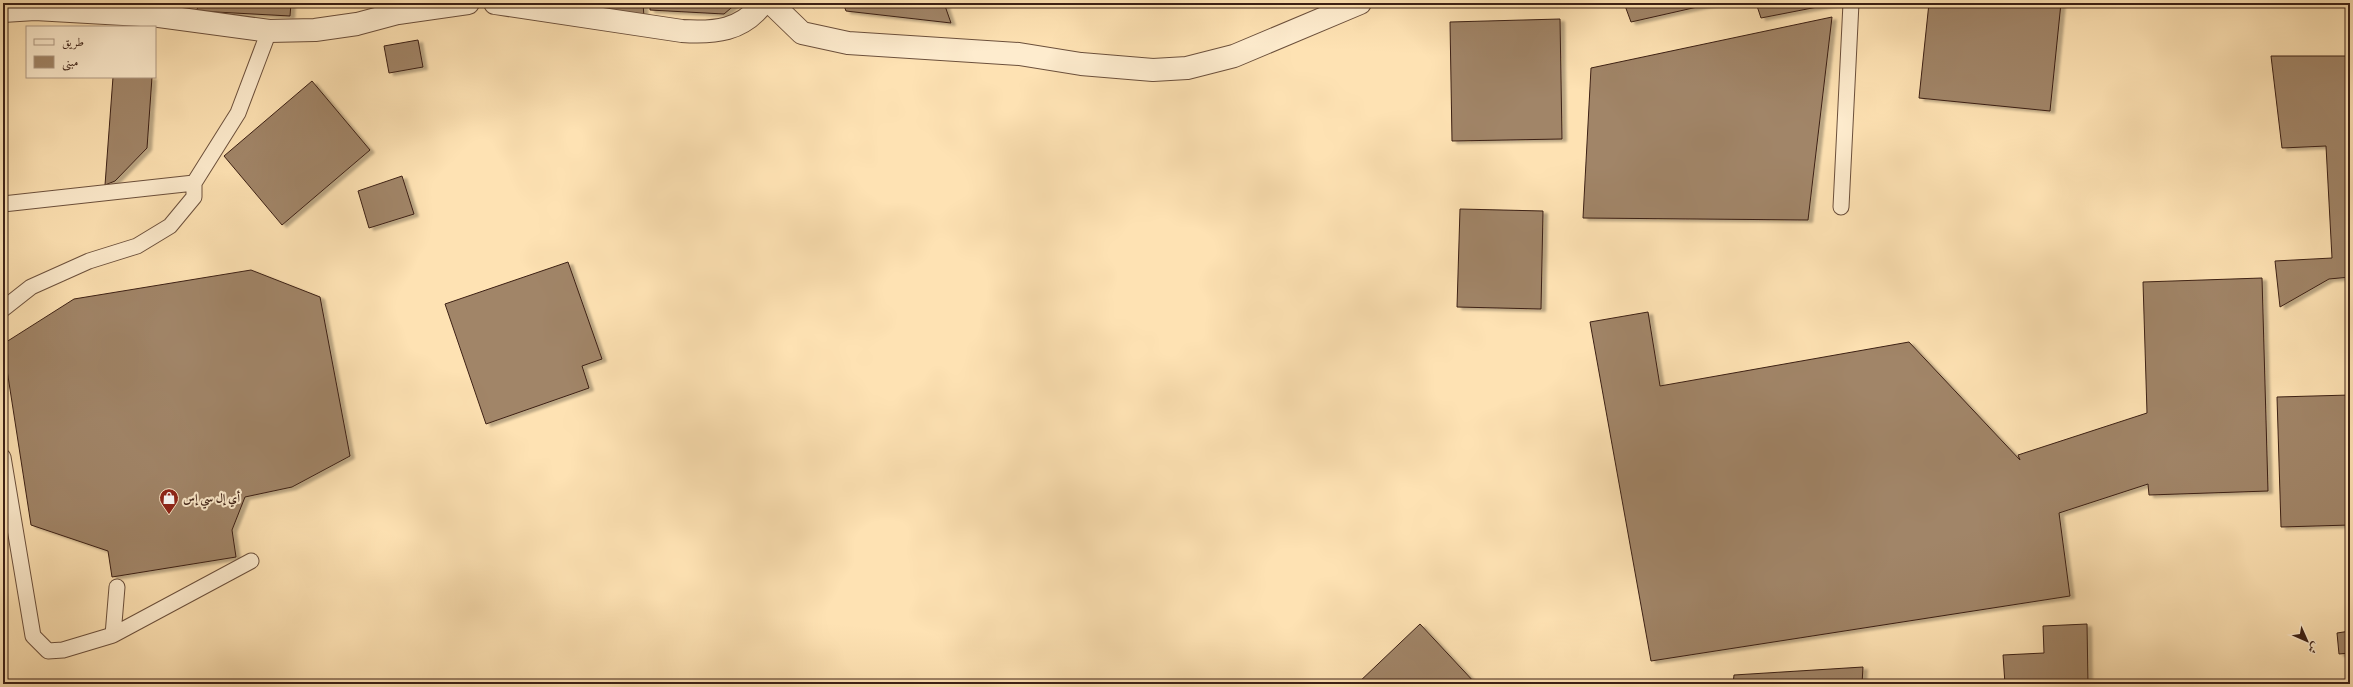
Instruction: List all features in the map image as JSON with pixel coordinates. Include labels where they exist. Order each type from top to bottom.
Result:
[{"type":"street","points":[[3,11],[35,9],[159,16],[270,31],[315,30],[357,24],[398,13],[468,3]]},
{"type":"street","points":[[495,3],[682,31],[711,33],[732,27],[753,17],[763,3]]},
{"type":"street","points":[[771,3],[802,32],[848,43],[1019,54],[1081,64],[1153,70],[1187,68],[1234,56],[1360,3]]},
{"type":"lane","points":[[1841,207],[1851,3]]},
{"type":"lane","points":[[3,309],[30,287],[89,261],[137,246],[170,226],[194,197],[194,183],[238,113],[270,31]]},
{"type":"lane","points":[[3,204],[194,183]]},
{"type":"lane","points":[[3,457],[33,636],[48,651],[63,650],[113,635],[252,561]]},
{"type":"lane","points":[[113,635],[117,587]]},
{"type":"building","points":[[198,3],[291,3],[290,16],[197,11]]},
{"type":"building","points":[[564,3],[643,3],[644,17]]},
{"type":"building","points":[[650,3],[737,3],[724,14],[650,10]]},
{"type":"building","points":[[843,3],[944,3],[951,23],[846,11]]},
{"type":"building","points":[[1624,3],[1715,3],[1631,22]]},
{"type":"building","points":[[1756,3],[1838,3],[1761,18]]},
{"type":"building","points":[[1929,3],[2061,3],[2050,111],[1919,98]]},
{"type":"building","points":[[1832,17],[1808,220],[1583,218],[1591,68]]},
{"type":"building","points":[[1560,19],[1562,139],[1452,141],[1450,22]]},
{"type":"building","points":[[418,40],[423,67],[389,73],[384,46]]},
{"type":"building","points":[[2271,56],[2350,56],[2350,277],[2329,279],[2280,307],[2275,261],[2332,258],[2326,146],[2282,148]]},
{"type":"building","points":[[113,78],[152,78],[147,148],[115,181],[105,185]]},
{"type":"building","points":[[312,81],[370,150],[282,225],[224,156]]},
{"type":"building","points":[[402,176],[414,214],[369,228],[358,191]]},
{"type":"building","points":[[1460,209],[1543,211],[1541,309],[1457,307]]},
{"type":"building","points":[[568,262],[602,359],[582,366],[589,388],[486,424],[445,304]]},
{"type":"building","points":[[251,270],[320,297],[350,456],[292,487],[245,497],[232,530],[236,557],[112,577],[108,551],[31,525],[3,344],[74,299]]},
{"type":"building","points":[[2262,278],[2268,491],[2149,495],[2148,484],[2059,513],[2070,596],[1651,661],[1590,322],[1648,312],[1660,386],[1909,342],[2020,460],[2018,455],[2147,413],[2143,282]]},
{"type":"building","points":[[2350,395],[2350,525],[2281,527],[2277,397]]},
{"type":"building","points":[[1420,624],[1476,684],[1357,684]]},
{"type":"building","points":[[2087,624],[2088,684],[2005,684],[2003,655],[2044,653],[2043,626]]},
{"type":"building","points":[[2350,631],[2350,653],[2339,654],[2337,633]]},
{"type":"building","points":[[1863,667],[1862,684],[1733,684],[1734,675]]},
{"type":"place","name":"أي إل سي إس","points":[[169,515]]}]
